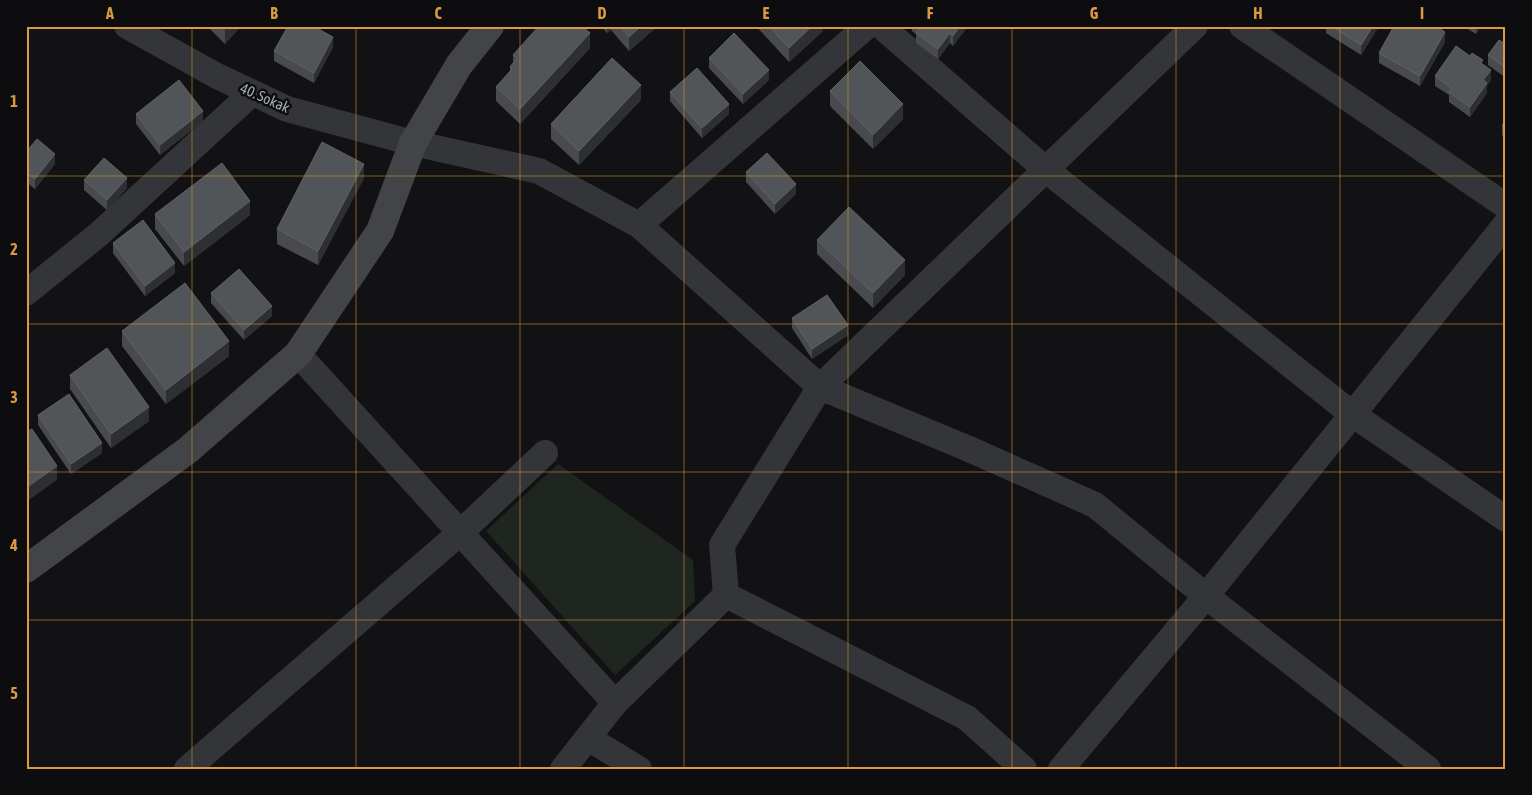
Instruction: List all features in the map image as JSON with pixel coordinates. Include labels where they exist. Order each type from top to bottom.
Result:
[{"type":"street","name":"40. Sokak","points":[[128,26],[217,76],[287,109],[413,144],[539,172],[639,225],[820,387],[969,449],[1095,505],[1206,596],[1428,769]]},
{"type":"street","points":[[26,569],[188,450],[298,354],[380,231],[413,144],[459,66],[490,26]]},
{"type":"street","points":[[639,225],[867,26]]},
{"type":"street","points":[[881,26],[1045,169],[1352,414],[1506,519]]},
{"type":"street","points":[[726,595],[722,544],[820,387],[1195,26]]},
{"type":"street","points":[[1242,26],[1506,206]]},
{"type":"street","points":[[26,293],[98,234],[252,93]]},
{"type":"street","points":[[1061,769],[1206,596],[1506,224]]},
{"type":"street","points":[[298,354],[615,702]]},
{"type":"street","points":[[199,766],[461,532],[545,453]]},
{"type":"street","points":[[563,769],[615,702],[726,595]]},
{"type":"street","points":[[726,595],[967,718],[1024,769]]},
{"type":"street","points":[[588,738],[639,769]]},
{"type":"shaded area","points":[[558,464],[693,560],[695,601],[615,675],[486,531]]},
{"type":"building","points":[[288,26],[313,26],[333,37],[314,73],[274,51]]},
{"type":"building","points":[[539,26],[582,26],[590,33],[520,109],[496,87],[512,69],[510,67],[517,58],[513,55]]},
{"type":"building","points":[[620,26],[641,26],[629,37]]},
{"type":"building","points":[[769,26],[812,26],[789,48]]},
{"type":"building","points":[[918,26],[960,26],[953,36],[950,33],[938,49],[916,33],[920,27]]},
{"type":"building","points":[[1331,26],[1373,26],[1361,45]]},
{"type":"building","points":[[1394,26],[1425,26],[1430,29],[1431,26],[1436,26],[1445,32],[1420,76],[1379,53]]},
{"type":"building","points":[[734,33],[769,70],[743,94],[709,58]]},
{"type":"building","points":[[1499,40],[1506,44],[1506,68],[1488,55]]},
{"type":"building","points":[[1456,46],[1470,56],[1472,53],[1483,60],[1481,63],[1491,70],[1483,80],[1487,83],[1470,107],[1449,92],[1452,88],[1435,76]]},
{"type":"building","points":[[612,58],[641,85],[579,151],[551,124]]},
{"type":"building","points":[[860,61],[903,104],[873,135],[830,91]]},
{"type":"building","points":[[697,68],[729,104],[702,128],[670,92]]},
{"type":"building","points":[[179,80],[203,111],[160,145],[136,114]]},
{"type":"building","points":[[1506,121],[1506,129],[1502,125]]},
{"type":"building","points":[[37,139],[55,154],[35,179],[26,172],[26,152]]},
{"type":"building","points":[[322,142],[364,164],[318,251],[277,229]]},
{"type":"building","points":[[767,153],[796,184],[775,204],[746,172]]},
{"type":"building","points":[[104,158],[127,178],[107,200],[84,180]]},
{"type":"building","points":[[222,163],[250,201],[184,252],[155,214]]},
{"type":"building","points":[[849,207],[905,260],[873,293],[817,240]]},
{"type":"building","points":[[143,220],[175,263],[145,286],[113,243]]},
{"type":"building","points":[[239,269],[272,306],[244,330],[211,293]]},
{"type":"building","points":[[185,283],[229,341],[166,390],[122,331]]},
{"type":"building","points":[[827,295],[848,325],[812,349],[792,318]]},
{"type":"building","points":[[107,348],[149,407],[111,434],[70,375]]},
{"type":"building","points":[[69,394],[102,443],[71,464],[38,415]]},
{"type":"building","points":[[32,429],[57,466],[26,488],[26,432]]}]
